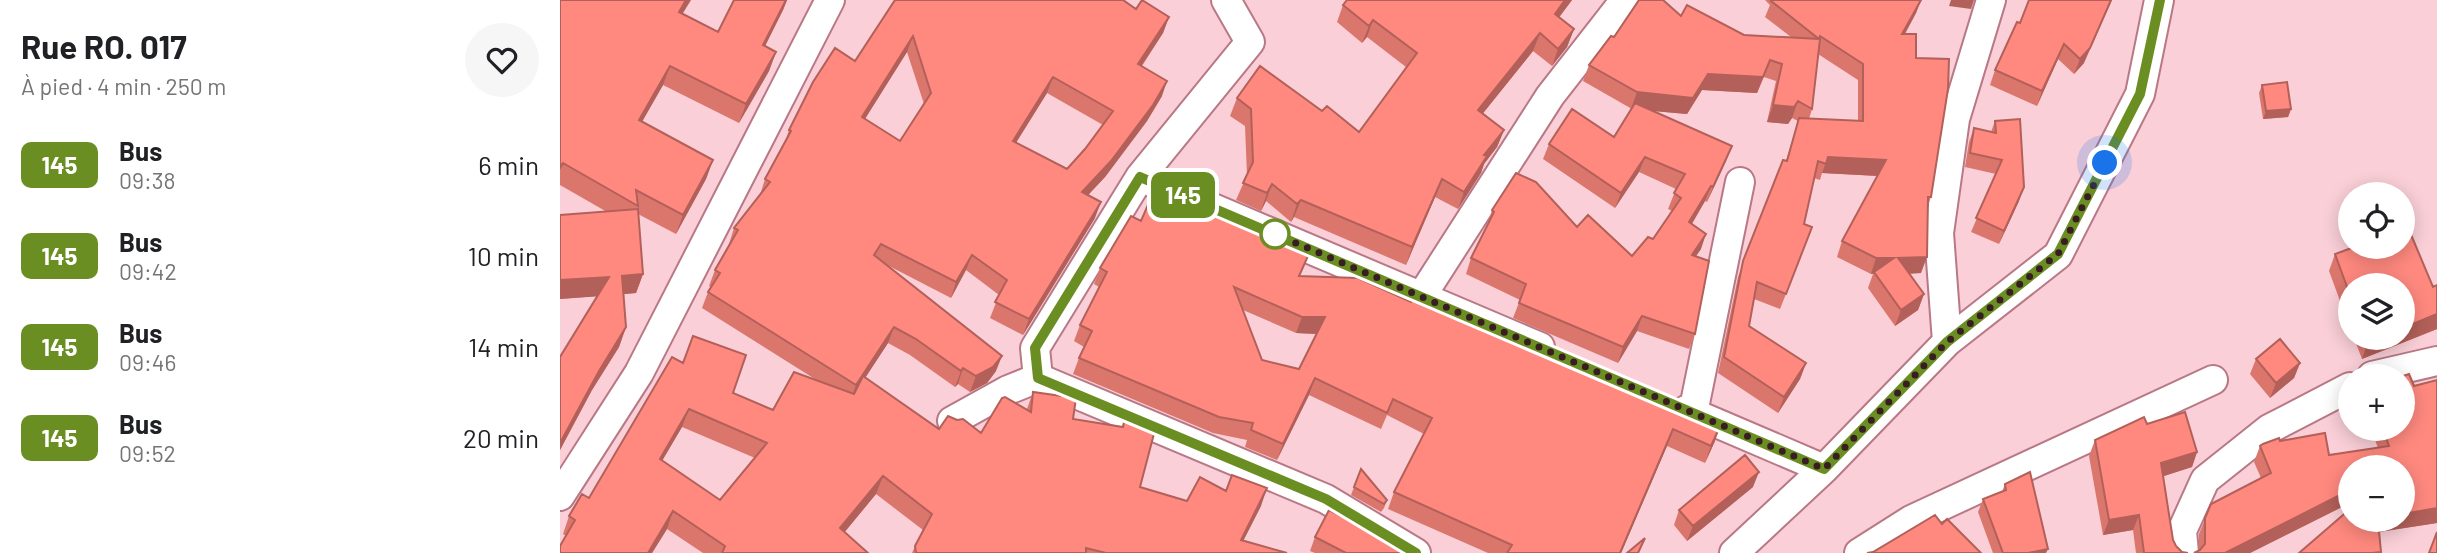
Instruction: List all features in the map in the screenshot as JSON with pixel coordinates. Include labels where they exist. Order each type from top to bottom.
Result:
[{"type":"street","points":[[560,496],[639,373],[830,0]]},
{"type":"street","points":[[1038,378],[1035,348],[1140,177],[1250,42],[1226,0]]},
{"type":"street","points":[[1421,297],[1550,96],[1625,0]]},
{"type":"street","points":[[1947,342],[1939,233],[1955,119],[1991,0]]},
{"type":"street","points":[[1734,553],[1824,469],[1947,342],[2058,254],[2140,94],[2160,0]]},
{"type":"street","points":[[1140,177],[1569,360]]},
{"type":"street","points":[[1740,182],[1681,408],[1824,469]]},
{"type":"street","points":[[2415,366],[2437,361]]},
{"type":"street","points":[[952,421],[1008,390],[1038,378],[1326,499],[1416,553]]},
{"type":"street","points":[[1858,553],[1912,520],[2213,380]]},
{"type":"street","points":[[2183,553],[2182,531],[2205,480],[2269,429],[2338,393]]},
{"type":"building","points":[[560,0],[686,0],[679,12],[718,32],[734,0],[786,0],[763,45],[776,52],[746,104],[670,66],[639,120],[713,160],[683,215],[636,190],[638,206],[563,163],[560,168]]},
{"type":"building","points":[[895,0],[1123,0],[1136,9],[1142,0],[1169,17],[1138,64],[1167,81],[1153,105],[1111,161],[1082,192],[1101,202],[1029,319],[995,302],[1007,280],[972,255],[956,282],[881,244],[874,255],[1002,356],[993,367],[976,376],[963,368],[961,371],[894,327],[856,385],[708,292],[720,273],[715,270],[738,230],[734,228],[770,182],[765,179],[813,82],[835,48],[855,61]],"holes":[[[913,36],[931,93],[900,141],[862,117]],[[1053,77],[1113,111],[1067,169],[1013,141]]]},
{"type":"building","points":[[1347,0],[1565,0],[1555,14],[1574,29],[1558,49],[1540,33],[1478,110],[1504,130],[1484,155],[1487,156],[1464,192],[1442,179],[1412,247],[1301,200],[1297,204],[1272,184],[1267,193],[1243,183],[1253,162],[1251,109],[1237,98],[1260,66],[1322,111],[1327,106],[1359,132],[1417,53],[1373,20],[1369,26],[1343,5]]},
{"type":"building","points":[[1639,0],[1663,0],[1681,16],[1687,5],[1744,35],[1820,39],[1812,109],[1798,101],[1794,107],[1773,105],[1782,64],[1770,60],[1763,77],[1708,74],[1693,98],[1637,92],[1589,65],[1611,36],[1614,37]]},
{"type":"building","points":[[1772,0],[1921,0],[1902,34],[1916,34],[1916,58],[1949,59],[1948,89],[1931,197],[1928,197],[1927,257],[1898,258],[1924,294],[1901,310],[1874,272],[1894,258],[1876,258],[1842,241],[1886,160],[1828,157],[1826,164],[1818,161],[1804,224],[1812,227],[1786,294],[1757,282],[1749,326],[1806,363],[1784,397],[1724,357],[1743,261],[1783,160],[1787,161],[1799,118],[1863,121],[1863,64],[1820,36],[1819,39]]},
{"type":"building","points":[[2029,0],[2111,0],[2090,48],[2080,59],[2064,44],[2042,91],[1995,70]]},
{"type":"building","points":[[2287,82],[2291,109],[2266,111],[2262,85]]},
{"type":"building","points":[[1635,103],[1732,146],[1713,187],[1711,186],[1689,222],[1706,234],[1692,255],[1709,261],[1695,334],[1642,316],[1623,347],[1519,303],[1526,284],[1471,258],[1494,212],[1492,210],[1516,173],[1536,182],[1577,227],[1588,215],[1632,256],[1648,237],[1653,239],[1681,198],[1674,193],[1685,174],[1645,157],[1621,193],[1549,144],[1572,109],[1614,137]]},
{"type":"building","points":[[2020,119],[2024,187],[2004,231],[1976,218],[2002,160],[1970,153],[1974,128],[1996,133],[1995,121]]},
{"type":"building","points":[[1157,184],[1252,224],[1249,230],[1308,256],[1299,276],[1358,278],[1411,302],[1413,298],[1505,337],[1507,332],[1721,424],[1711,446],[1673,429],[1620,553],[1507,553],[1512,545],[1394,492],[1432,418],[1393,399],[1387,413],[1315,378],[1283,444],[1251,430],[1253,423],[1219,417],[1079,358],[1092,331],[1080,325],[1107,272],[1100,268],[1131,216],[1141,221]],"holes":[[[1234,287],[1302,317],[1325,317],[1299,369],[1262,360]]]},
{"type":"building","points":[[638,209],[643,274],[622,276],[626,327],[560,443],[560,357],[609,277],[560,280],[560,215]]},
{"type":"building","points":[[2415,244],[2433,287],[2437,285],[2437,314],[2415,323],[2415,273],[2342,273],[2335,254],[2338,253],[2338,259],[2415,259]]},
{"type":"building","points":[[693,336],[746,355],[733,393],[773,410],[794,372],[854,394],[863,376],[939,429],[948,416],[957,420],[963,419],[981,433],[1002,398],[1005,397],[1031,412],[1033,392],[1076,398],[1073,419],[1123,427],[1126,413],[1156,426],[1140,487],[1187,501],[1200,477],[1226,491],[1232,475],[1267,488],[1241,540],[1287,553],[1106,553],[1086,548],[1086,553],[916,553],[915,546],[932,514],[883,476],[840,528],[868,553],[722,553],[725,546],[673,511],[648,553],[560,553],[560,546],[575,520],[569,516],[582,494],[589,498],[672,357],[683,363]],"holes":[[[689,409],[767,443],[720,500],[660,459]]]},
{"type":"building","points":[[2280,339],[2300,363],[2276,383],[2256,359]]},
{"type":"building","points":[[2437,380],[2437,508],[2415,512],[2415,455],[2338,455],[2338,496],[2225,553],[2194,553],[2205,544],[2205,518],[2211,504],[2271,473],[2260,446],[2263,444],[2279,438],[2280,441],[2325,433],[2329,455],[2389,446],[2387,441],[2415,441],[2415,386]]},
{"type":"building","points":[[2185,412],[2197,452],[2161,463],[2173,540],[2182,552],[2188,553],[2144,553],[2139,515],[2109,520],[2095,440],[2144,417],[2147,424]]},
{"type":"building","points":[[1745,455],[1759,472],[1693,526],[1679,510]]},
{"type":"building","points":[[1361,469],[1387,500],[1384,504],[1354,487]]},
{"type":"building","points":[[2030,472],[2048,549],[2028,553],[2003,553],[1983,499],[2006,490],[2005,484]]},
{"type":"building","points":[[1329,510],[1343,517],[1345,513],[1411,553],[1346,553],[1315,537]]},
{"type":"building","points":[[1935,515],[1942,524],[1947,519],[1981,553],[1867,553],[1873,552]]},
{"type":"building","points":[[2338,519],[2338,532],[2379,532],[2381,552],[2299,553]]},
{"type":"building","points":[[2437,532],[2437,553],[2429,553]]},
{"type":"building","points":[[1645,538],[1638,553],[1627,553]]},
{"type":"bus line","name":"145","points":[[1416,553],[1326,499],[1038,378],[1035,348],[1140,177],[1824,469],[1947,342],[2058,254],[2140,94],[2160,0]]},
{"type":"route","points":[[1275,234],[1268,231],[1824,469],[1947,342],[2058,254],[2105,163]]}]
